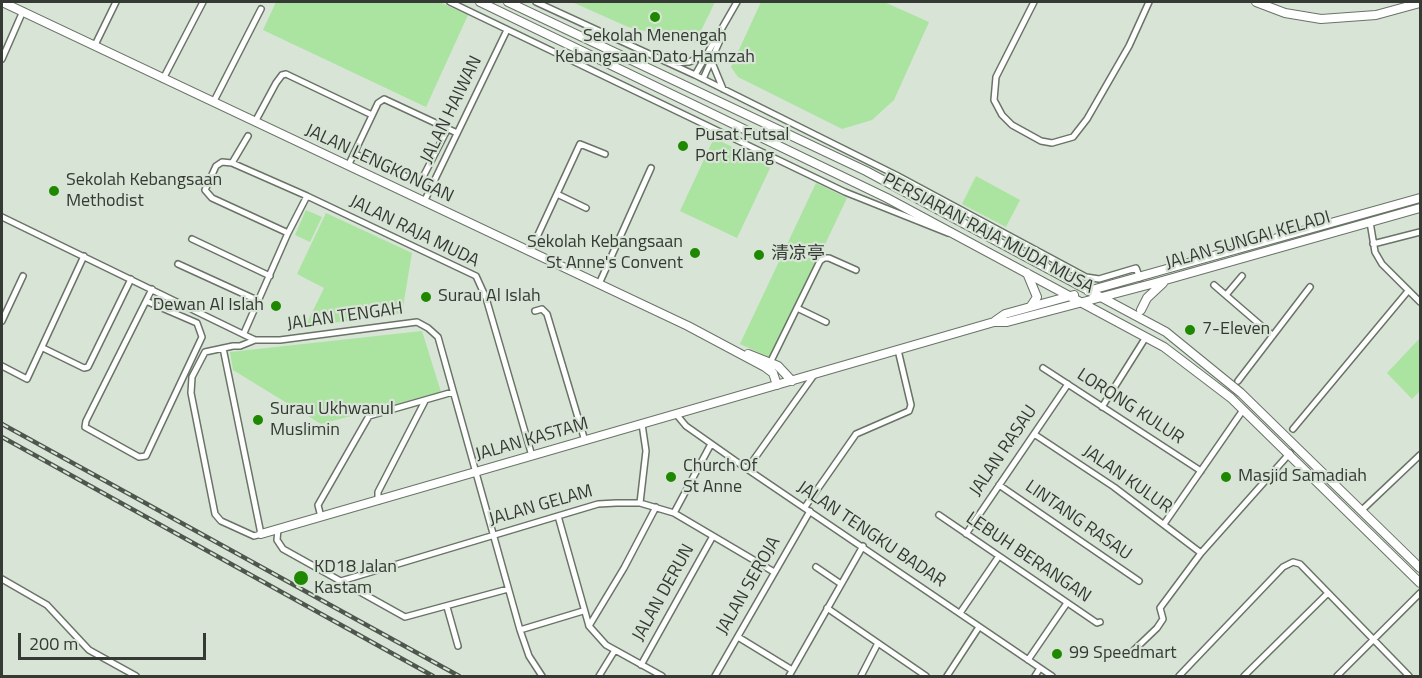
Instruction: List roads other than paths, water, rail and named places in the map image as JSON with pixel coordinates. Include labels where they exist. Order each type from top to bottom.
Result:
[{"type":"street","name":"JALAN LENGKONGAN","points":[[2,2],[744,354],[773,373],[777,385]]},
{"type":"street","points":[[94,45],[116,2]]},
{"type":"street","points":[[164,79],[203,2]]},
{"type":"street","points":[[450,2],[845,192],[940,232],[963,237]]},
{"type":"street","name":"PERSIARAN RAJA MUDA MUSA","points":[[480,2],[687,100],[963,237],[1146,337],[1188,363],[1243,410],[1290,453],[1420,583]]},
{"type":"street","name":"PERSIARAN RAJA MUDA MUSA","points":[[508,2],[866,171],[1166,332],[1213,368],[1420,568]]},
{"type":"street","points":[[536,2],[671,63],[896,175],[1035,251],[1094,279],[1136,268],[1140,278]]},
{"type":"street","points":[[695,75],[737,2]]},
{"type":"street","points":[[1034,2],[996,76],[994,100],[1002,116],[1012,124],[1041,141],[1052,143],[1073,137],[1088,119],[1130,46],[1149,2]]},
{"type":"street","points":[[1256,2],[1285,13],[1321,19],[1376,15],[1420,3]]},
{"type":"street","points":[[214,101],[261,9]]},
{"type":"street","points":[[2,59],[23,11]]},
{"type":"street","name":"JALAN HAIWAN","points":[[424,202],[507,30]]},
{"type":"street","points":[[703,79],[721,32]]},
{"type":"street","points":[[671,63],[689,62],[707,54]]},
{"type":"street","points":[[711,60],[724,90]]},
{"type":"street","points":[[255,122],[276,83],[282,75],[286,74],[372,115]]},
{"type":"street","points":[[348,166],[378,103],[389,100],[457,133]]},
{"type":"street","points":[[354,154],[414,180],[419,179],[447,130]]},
{"type":"street","points":[[248,136],[232,163],[222,162],[216,166],[205,190],[209,195],[288,233]]},
{"type":"street","points":[[530,252],[580,144],[605,154]]},
{"type":"street","name":"JALAN RAJA MUDA","points":[[232,163],[476,276],[486,298],[532,456]]},
{"type":"street","points":[[599,284],[651,168]]},
{"type":"street","points":[[557,194],[586,208]]},
{"type":"street","points":[[244,333],[288,233],[307,196]]},
{"type":"street","name":"JALAN SUNGAI KELADI","points":[[1089,291],[1420,198]]},
{"type":"street","name":"JALAN SUNGAI KELADI","points":[[1083,302],[1420,208]]},
{"type":"street","points":[[2,217],[255,340]]},
{"type":"street","points":[[1370,222],[1373,244],[1382,264],[1420,302]]},
{"type":"street","points":[[1373,244],[1420,232]]},
{"type":"street","points":[[192,239],[270,276]]},
{"type":"street","points":[[1035,251],[1048,269]]},
{"type":"street","points":[[2,366],[27,379],[84,256]]},
{"type":"street","points":[[770,363],[820,261],[825,258],[856,270]]},
{"type":"street","points":[[178,264],[259,301]]},
{"type":"street","points":[[1025,270],[1033,283],[1037,297],[1031,306]]},
{"type":"street","points":[[2,321],[23,276]]},
{"type":"street","points":[[1226,295],[1242,276]]},
{"type":"street","points":[[43,348],[88,368],[131,279]]},
{"type":"street","points":[[1141,310],[1151,293],[1167,280]]},
{"type":"street","points":[[1214,285],[1272,335]]},
{"type":"street","points":[[1238,381],[1310,287]]},
{"type":"street","points":[[146,301],[197,323],[202,337],[146,456],[140,457],[85,427],[86,421],[146,301],[152,289]]},
{"type":"street","name":"JALAN KASTAM","points":[[994,322],[1005,314],[1089,291]]},
{"type":"street","points":[[1293,429],[1408,291]]},
{"type":"street","name":"JALAN KASTAM","points":[[261,534],[994,322],[1007,322],[1083,302]]},
{"type":"street","points":[[797,308],[826,322]]},
{"type":"street","points":[[535,311],[542,309],[547,314],[585,441]]},
{"type":"street","name":"JALAN TENGAH","points":[[261,534],[248,536],[221,521],[215,514],[191,393],[192,377],[205,352],[240,346],[255,340],[280,340],[417,322],[438,338],[520,630],[529,656],[542,676]]},
{"type":"street","points":[[1102,406],[1146,337]]},
{"type":"street","points":[[223,348],[261,534]]},
{"type":"street","name":"JALAN SEROJA","points":[[715,676],[808,509],[856,434],[905,415],[909,411],[911,405],[898,350]]},
{"type":"street","name":"JALAN LENGKONGAN","points":[[744,354],[751,354],[778,366],[792,381]]},
{"type":"street","name":"LORONG KULUR","points":[[1043,369],[1201,471]]},
{"type":"street","points":[[747,469],[814,375]]},
{"type":"street","name":"JALAN RASAU","points":[[966,534],[1068,384]]},
{"type":"street","points":[[321,517],[318,505],[369,416],[453,392]]},
{"type":"street","points":[[378,501],[378,492],[424,401]]},
{"type":"street","points":[[1164,524],[1243,410]]},
{"type":"street","name":"JALAN TENGKU BADAR","points":[[676,414],[686,426],[711,444],[1052,676]]},
{"type":"street","points":[[640,503],[646,451],[642,424]]},
{"type":"street","name":"JALAN KULUR","points":[[1034,434],[1114,487],[1200,553]]},
{"type":"street","points":[[674,513],[711,444]]},
{"type":"street","points":[[1134,650],[1157,628],[1162,619],[1160,608],[1200,553],[1290,453]]},
{"type":"street","points":[[1362,510],[1420,456]]},
{"type":"street","name":"LINTANG RASAU","points":[[999,485],[1139,581]]},
{"type":"street","name":"JALAN GELAM","points":[[341,581],[598,504],[640,503],[674,513],[774,572]]},
{"type":"street","points":[[589,626],[629,560],[656,507]]},
{"type":"street","name":"LEBUH BERANGAN","points":[[939,515],[1096,623],[1100,622]]},
{"type":"street","points":[[558,516],[589,626],[606,645],[662,676]]},
{"type":"street","points":[[278,529],[277,540],[283,549],[405,617],[508,589]]},
{"type":"street","name":"JALAN DERUN","points":[[641,664],[713,536]]},
{"type":"street","points":[[789,676],[863,546]]},
{"type":"street","points":[[960,613],[999,556]]},
{"type":"street","points":[[1181,675],[1283,567],[1293,562],[1300,564],[1409,676]]},
{"type":"street","points":[[816,567],[841,584]]},
{"type":"street","points":[[2,579],[47,605],[88,650],[136,676]]},
{"type":"street","points":[[1244,676],[1328,593]]},
{"type":"street","points":[[1337,676],[1420,593]]},
{"type":"street","points":[[1028,660],[1067,603]]},
{"type":"street","points":[[447,607],[458,646]]},
{"type":"street","points":[[827,608],[926,676]]},
{"type":"street","points":[[520,630],[583,611]]},
{"type":"street","points":[[947,676],[979,627]]},
{"type":"street","points":[[738,637],[792,670]]},
{"type":"street","points":[[861,676],[878,643]]},
{"type":"street","points":[[599,676],[615,650]]},
{"type":"street","points":[[1035,676],[1040,668]]},
{"type":"street","points":[[1181,675],[1189,676]]},
{"type":"railway","points":[[2,424],[459,676]]},
{"type":"railway","points":[[2,437],[433,676]]},
{"type":"place","name":"Sekolah Menengah Kebangsaan Dato Hamzah","points":[[655,17]]},
{"type":"place","name":"Pusat Futsal Port Klang","points":[[683,146]]},
{"type":"place","name":"Sekolah Kebangsaan Methodist","points":[[54,191]]},
{"type":"place","name":"Sekolah Kebangsaan St Anne's Convent","points":[[695,253]]},
{"type":"place","name":"清凉亭","points":[[759,255]]},
{"type":"place","name":"Surau Al Islah","points":[[426,297]]},
{"type":"place","name":"Dewan Al Islah","points":[[276,306]]},
{"type":"place","name":"7-Eleven","points":[[1190,330]]},
{"type":"place","name":"Surau Ukhwanul Muslimin","points":[[258,420]]},
{"type":"place","name":"Church Of St Anne","points":[[671,477]]},
{"type":"place","name":"Masjid Samadiah","points":[[1226,477]]},
{"type":"place","name":"KD18 Jalan Kastam","points":[[301,578]]},
{"type":"place","name":"99 Speedmart","points":[[1057,654]]}]
